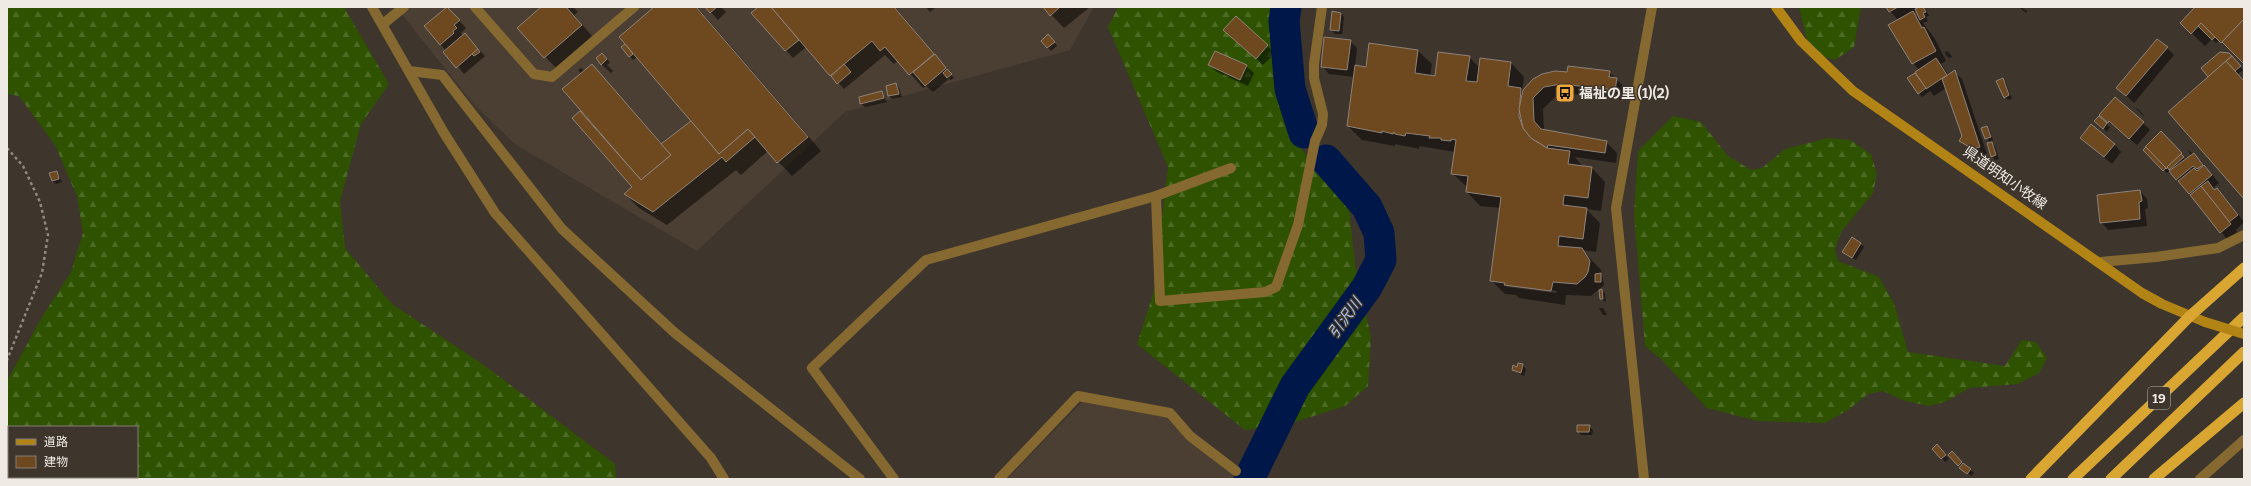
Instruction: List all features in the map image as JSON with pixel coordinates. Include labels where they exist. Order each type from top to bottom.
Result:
[{"type":"highway","points":[[2030,479],[2190,316],[2244,268]]},
{"type":"highway","name":"19","points":[[2073,479],[2244,317]]},
{"type":"highway","name":"19","points":[[2111,479],[2244,352]]},
{"type":"highway","points":[[2154,479],[2244,403]]},
{"type":"main road","name":"県道明知小牧線","points":[[1776,7],[1801,41],[1853,91],[2100,262],[2142,293],[2190,316],[2244,334]]},
{"type":"street","points":[[372,7],[444,133],[495,214],[711,458],[724,479]]},
{"type":"street","points":[[383,24],[404,7]]},
{"type":"street","points":[[475,7],[534,74],[552,77],[634,7]]},
{"type":"street","points":[[1156,196],[1160,301],[1265,292],[1276,287],[1298,225],[1315,141],[1322,125],[1322,114],[1314,78],[1314,64],[1322,7]]},
{"type":"street","points":[[1644,479],[1616,208],[1652,7]]},
{"type":"street","points":[[409,70],[442,75],[562,229],[675,333],[860,479]]},
{"type":"street","points":[[894,479],[812,368],[926,260],[1156,196],[1231,168]]},
{"type":"street","points":[[2100,262],[2156,258],[2218,248],[2244,235]]},
{"type":"street","points":[[999,479],[1078,396],[1170,413],[1190,436],[1236,471]]},
{"type":"street","points":[[2200,479],[2244,440]]},
{"type":"path","points":[[7,148],[23,166],[40,202],[48,234],[42,274],[7,360]]},
{"type":"shaded area","points":[[396,7],[1094,7],[1070,50],[845,112],[697,251],[516,145],[474,105]]},
{"type":"shaded area","points":[[1082,402],[1167,417],[1187,440],[1243,479],[1007,479]]},
{"type":"green space","points":[[7,7],[344,7],[389,84],[361,124],[340,201],[345,248],[392,304],[481,363],[615,464],[616,479],[7,479],[7,381],[42,317],[71,272],[83,233],[77,196],[55,145],[19,96],[7,94]]},
{"type":"green space","points":[[1118,7],[1273,7],[1272,64],[1296,142],[1349,208],[1355,264],[1371,337],[1368,386],[1345,406],[1289,424],[1245,430],[1137,344],[1154,291],[1168,167],[1108,27]]},
{"type":"green space","points":[[1799,7],[1861,7],[1854,47],[1835,60],[1810,53]]},
{"type":"green space","points":[[1673,116],[1701,122],[1728,156],[1751,170],[1762,168],[1785,149],[1828,138],[1850,140],[1871,154],[1877,174],[1873,193],[1841,232],[1835,249],[1838,261],[1879,277],[1894,303],[1908,352],[2005,366],[2022,340],[2036,342],[2047,358],[2039,373],[2018,384],[1969,388],[1945,402],[1929,406],[1905,401],[1883,391],[1868,394],[1848,410],[1825,423],[1758,421],[1707,408],[1661,359],[1645,346],[1634,215],[1638,151]]},
{"type":"building","points":[[447,7],[460,20],[454,25],[457,28],[453,31],[454,33],[440,45],[424,26]]},
{"type":"building","points":[[541,7],[566,7],[582,25],[544,58],[517,28]]},
{"type":"building","points":[[654,7],[696,7],[808,137],[777,163],[748,129],[719,154],[619,37]]},
{"type":"building","points":[[705,7],[717,7],[710,13]]},
{"type":"building","points":[[758,7],[771,7],[799,40],[785,51],[751,13]]},
{"type":"building","points":[[771,7],[894,7],[934,54],[909,75],[885,47],[880,51],[872,41],[830,76]]},
{"type":"building","points":[[1043,7],[1060,7],[1050,16]]},
{"type":"building","points":[[1886,7],[1898,7],[1889,12]]},
{"type":"building","points":[[1923,7],[1926,12],[1923,13],[1925,17],[1920,20],[1915,9]]},
{"type":"building","points":[[2195,7],[2244,7],[2244,19],[2221,43],[2201,23],[2191,34],[2180,23]]},
{"type":"building","points":[[1332,11],[1341,13],[1339,31],[1330,30]]},
{"type":"building","points":[[1913,11],[1922,28],[1924,27],[1936,51],[1912,64],[1888,25]]},
{"type":"building","points":[[1236,16],[1268,45],[1256,59],[1223,30]]},
{"type":"building","points":[[2244,19],[2244,64],[2222,42]]},
{"type":"building","points":[[2201,23],[2215,37],[2212,40],[2198,26]]},
{"type":"building","points":[[465,33],[478,49],[456,68],[443,52]]},
{"type":"building","points":[[1048,34],[1055,42],[1047,48],[1041,41]]},
{"type":"building","points":[[1324,37],[1351,40],[1347,70],[1321,67]]},
{"type":"building","points":[[2157,39],[2168,47],[2126,96],[2116,88]]},
{"type":"building","points":[[1369,43],[1418,50],[1415,73],[1435,76],[1438,52],[1470,56],[1466,81],[1477,82],[1480,58],[1511,62],[1508,86],[1521,88],[1519,116],[1523,128],[1531,138],[1547,148],[1570,151],[1568,164],[1592,167],[1588,198],[1564,195],[1563,205],[1587,208],[1583,239],[1559,236],[1558,246],[1582,248],[1590,261],[1588,272],[1585,277],[1577,284],[1553,282],[1551,291],[1504,285],[1505,283],[1490,281],[1501,197],[1466,192],[1468,176],[1451,174],[1456,140],[1441,140],[1441,138],[1429,138],[1430,136],[1406,133],[1405,136],[1395,134],[1394,132],[1393,134],[1382,131],[1382,133],[1347,126],[1355,65],[1366,67]]},
{"type":"building","points":[[625,44],[633,54],[629,57],[621,47]]},
{"type":"building","points":[[478,49],[480,52],[474,56],[472,54]]},
{"type":"building","points":[[1215,51],[1247,65],[1240,80],[1208,65]]},
{"type":"building","points":[[2220,52],[2229,53],[2232,56],[2208,77],[2201,68]]},
{"type":"building","points":[[602,53],[607,59],[601,65],[596,58]]},
{"type":"building","points":[[935,54],[946,68],[925,86],[913,72]]},
{"type":"building","points":[[2232,56],[2241,66],[2235,71],[2226,61]]},
{"type":"building","points":[[1936,58],[1947,75],[1926,89],[1915,72]]},
{"type":"building","points":[[2226,61],[2244,81],[2244,199],[2168,112]]},
{"type":"building","points":[[592,64],[671,155],[641,180],[562,89]]},
{"type":"building","points":[[844,64],[851,72],[837,84],[831,76]]},
{"type":"building","points":[[1568,66],[1610,71],[1609,77],[1617,78],[1615,90],[1561,84],[1544,87],[1533,98],[1534,121],[1541,129],[1607,141],[1605,153],[1548,145],[1547,148],[1531,138],[1523,128],[1519,109],[1523,90],[1533,79],[1542,74],[1555,71],[1567,72]]},
{"type":"building","points":[[947,69],[952,74],[947,78],[943,73]]},
{"type":"building","points":[[1955,70],[1980,147],[1973,149],[1959,141],[1962,136],[1942,79]]},
{"type":"building","points":[[1915,73],[1926,88],[1918,94],[1907,78]]},
{"type":"building","points":[[2003,78],[2009,95],[2004,98],[1996,81]]},
{"type":"building","points":[[896,83],[899,94],[888,96],[886,86]]},
{"type":"building","points":[[882,91],[884,98],[860,104],[859,97]]},
{"type":"building","points":[[2115,97],[2144,122],[2129,139],[2109,121],[2108,123],[2099,115]]},
{"type":"building","points":[[580,111],[641,180],[671,155],[661,144],[691,121],[719,154],[748,129],[755,137],[726,162],[722,157],[653,212],[624,194],[632,187],[572,118]]},
{"type":"building","points":[[2099,116],[2107,123],[2103,129],[2094,121]]},
{"type":"building","points":[[2091,124],[2115,144],[2104,157],[2080,138]]},
{"type":"building","points":[[1987,126],[1991,137],[1985,139],[1981,128]]},
{"type":"building","points":[[2161,131],[2182,153],[2166,169],[2145,147]]},
{"type":"building","points":[[1992,142],[1996,155],[1991,157],[1987,143]]},
{"type":"building","points":[[2146,147],[2166,168],[2163,171],[2143,150]]},
{"type":"building","points":[[2194,153],[2203,165],[2197,169],[2193,166],[2176,180],[2169,171]]},
{"type":"building","points":[[2181,154],[2184,157],[2169,170],[2167,167]]},
{"type":"building","points":[[2204,165],[2212,175],[2189,194],[2178,181],[2194,168],[2197,171]]},
{"type":"building","points":[[57,171],[59,179],[52,181],[49,173]]},
{"type":"building","points":[[2208,181],[2214,190],[2217,188],[2238,215],[2229,222],[2201,186]]},
{"type":"building","points":[[2201,186],[2231,224],[2220,233],[2190,195]]},
{"type":"building","points":[[2140,190],[2142,201],[2139,202],[2140,219],[2100,223],[2097,195]]},
{"type":"building","points":[[1852,237],[1861,243],[1852,258],[1842,252]]},
{"type":"building","points":[[1601,273],[1601,282],[1595,282],[1595,274]]},
{"type":"building","points":[[1602,289],[1603,299],[1600,299],[1599,290]]},
{"type":"building","points":[[1518,363],[1523,364],[1521,373],[1512,370],[1513,365],[1517,367]]},
{"type":"building","points":[[1577,425],[1590,425],[1589,432],[1577,432]]},
{"type":"building","points":[[1937,444],[1946,455],[1941,459],[1932,449]]},
{"type":"building","points":[[1952,451],[1962,462],[1958,466],[1948,455]]},
{"type":"building","points":[[1963,463],[1971,469],[1967,474],[1959,468]]},
{"type":"waterway","name":"引沢川","points":[[1286,7],[1284,21],[1290,89],[1304,133]]},
{"type":"waterway","name":"引沢川","points":[[1249,479],[1295,386],[1367,287],[1381,260],[1379,233],[1367,207],[1326,160]]},
{"type":"place","name":"福祉の里 (1)(2)","points":[[1565,93]]}]
